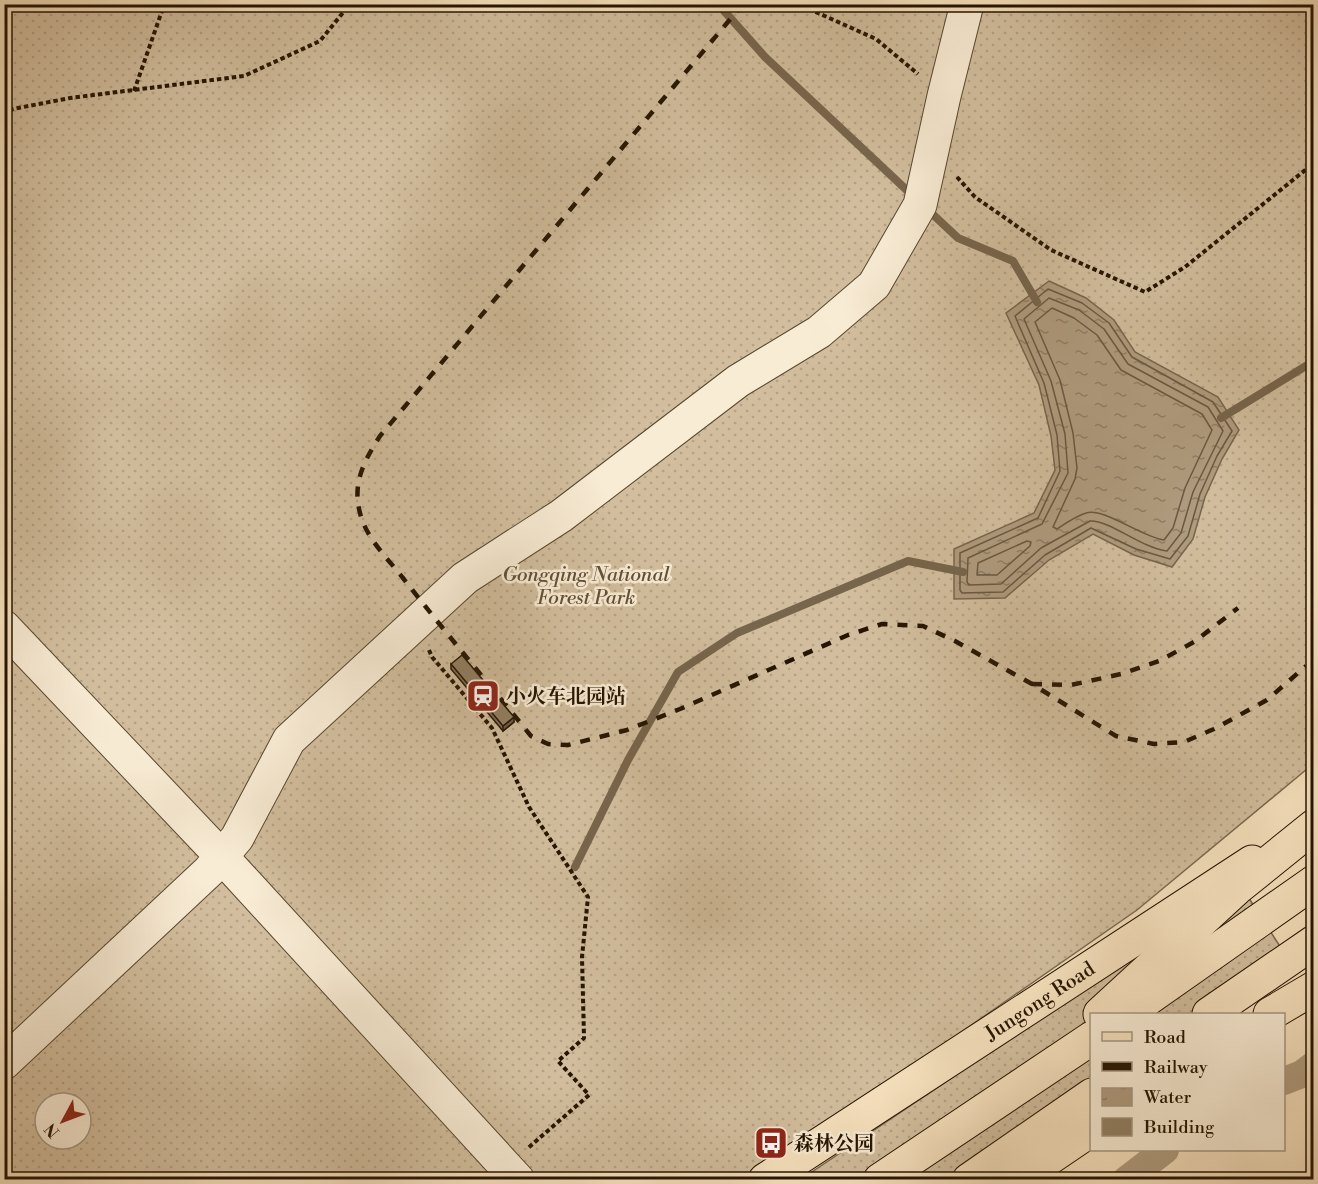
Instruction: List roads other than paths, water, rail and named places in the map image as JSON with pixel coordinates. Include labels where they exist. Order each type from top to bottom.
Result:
[{"type":"main road","name":"Jungong Road","points":[[765,1179],[1314,822]]},
{"type":"main road","points":[[1101,1013],[1236,889],[1314,826]]},
{"type":"main road","points":[[1127,1013],[1314,882]]},
{"type":"main road","points":[[1210,1013],[1314,942]]},
{"type":"main road","points":[[1259,1013],[1314,975]]},
{"type":"main road","points":[[1272,1013],[1314,988]]},
{"type":"main road","points":[[1020,1088],[1090,1024]]},
{"type":"main road","points":[[880,1179],[1090,1039]]},
{"type":"main road","points":[[969,1179],[1090,1096]]},
{"type":"main road","points":[[974,1179],[1090,1121]]},
{"type":"main road","points":[[1017,1179],[1090,1130]]},
{"type":"street","points":[[4,1063],[209,871],[237,838],[288,740],[465,578],[561,516],[738,381],[819,332],[874,285],[920,205],[944,96],[968,4]]},
{"type":"street","points":[[4,627],[222,856],[512,1173]]},
{"type":"water","points":[[1049,281],[1086,298],[1114,320],[1135,352],[1218,397],[1239,430],[1222,459],[1205,497],[1193,539],[1172,567],[1134,555],[1093,534],[1049,560],[1005,598],[954,599],[954,549],[1034,513],[1055,470],[1051,436],[1039,385],[1006,313]]},
{"type":"waterway","points":[[718,4],[765,57],[913,196]]},
{"type":"waterway","points":[[927,209],[958,238],[1013,261],[1037,302]]},
{"type":"waterway","points":[[1221,418],[1314,361]]},
{"type":"waterway","points":[[575,867],[628,760],[678,672],[737,633],[908,561],[963,572]]},
{"type":"waterway","points":[[1285,1081],[1302,1074],[1314,1065]]},
{"type":"waterway","points":[[1126,1180],[1164,1151]]},
{"type":"railway","points":[[743,4],[380,436],[361,473],[358,502],[363,522],[372,540],[531,736],[548,744],[568,745],[627,730],[848,635],[882,624],[923,626],[1032,684],[1116,736],[1154,744],[1184,742],[1214,729],[1267,700],[1306,666]]},
{"type":"railway","points":[[1032,684],[1071,685],[1121,674],[1159,661],[1194,642],[1238,608]]},
{"type":"place","name":"小火车北园站","points":[[483,696]]},
{"type":"place","name":"森林公园","points":[[771,1143]]},
{"type":"park label","name":"Gongqing National Forest Park","points":[[586,586]]}]
